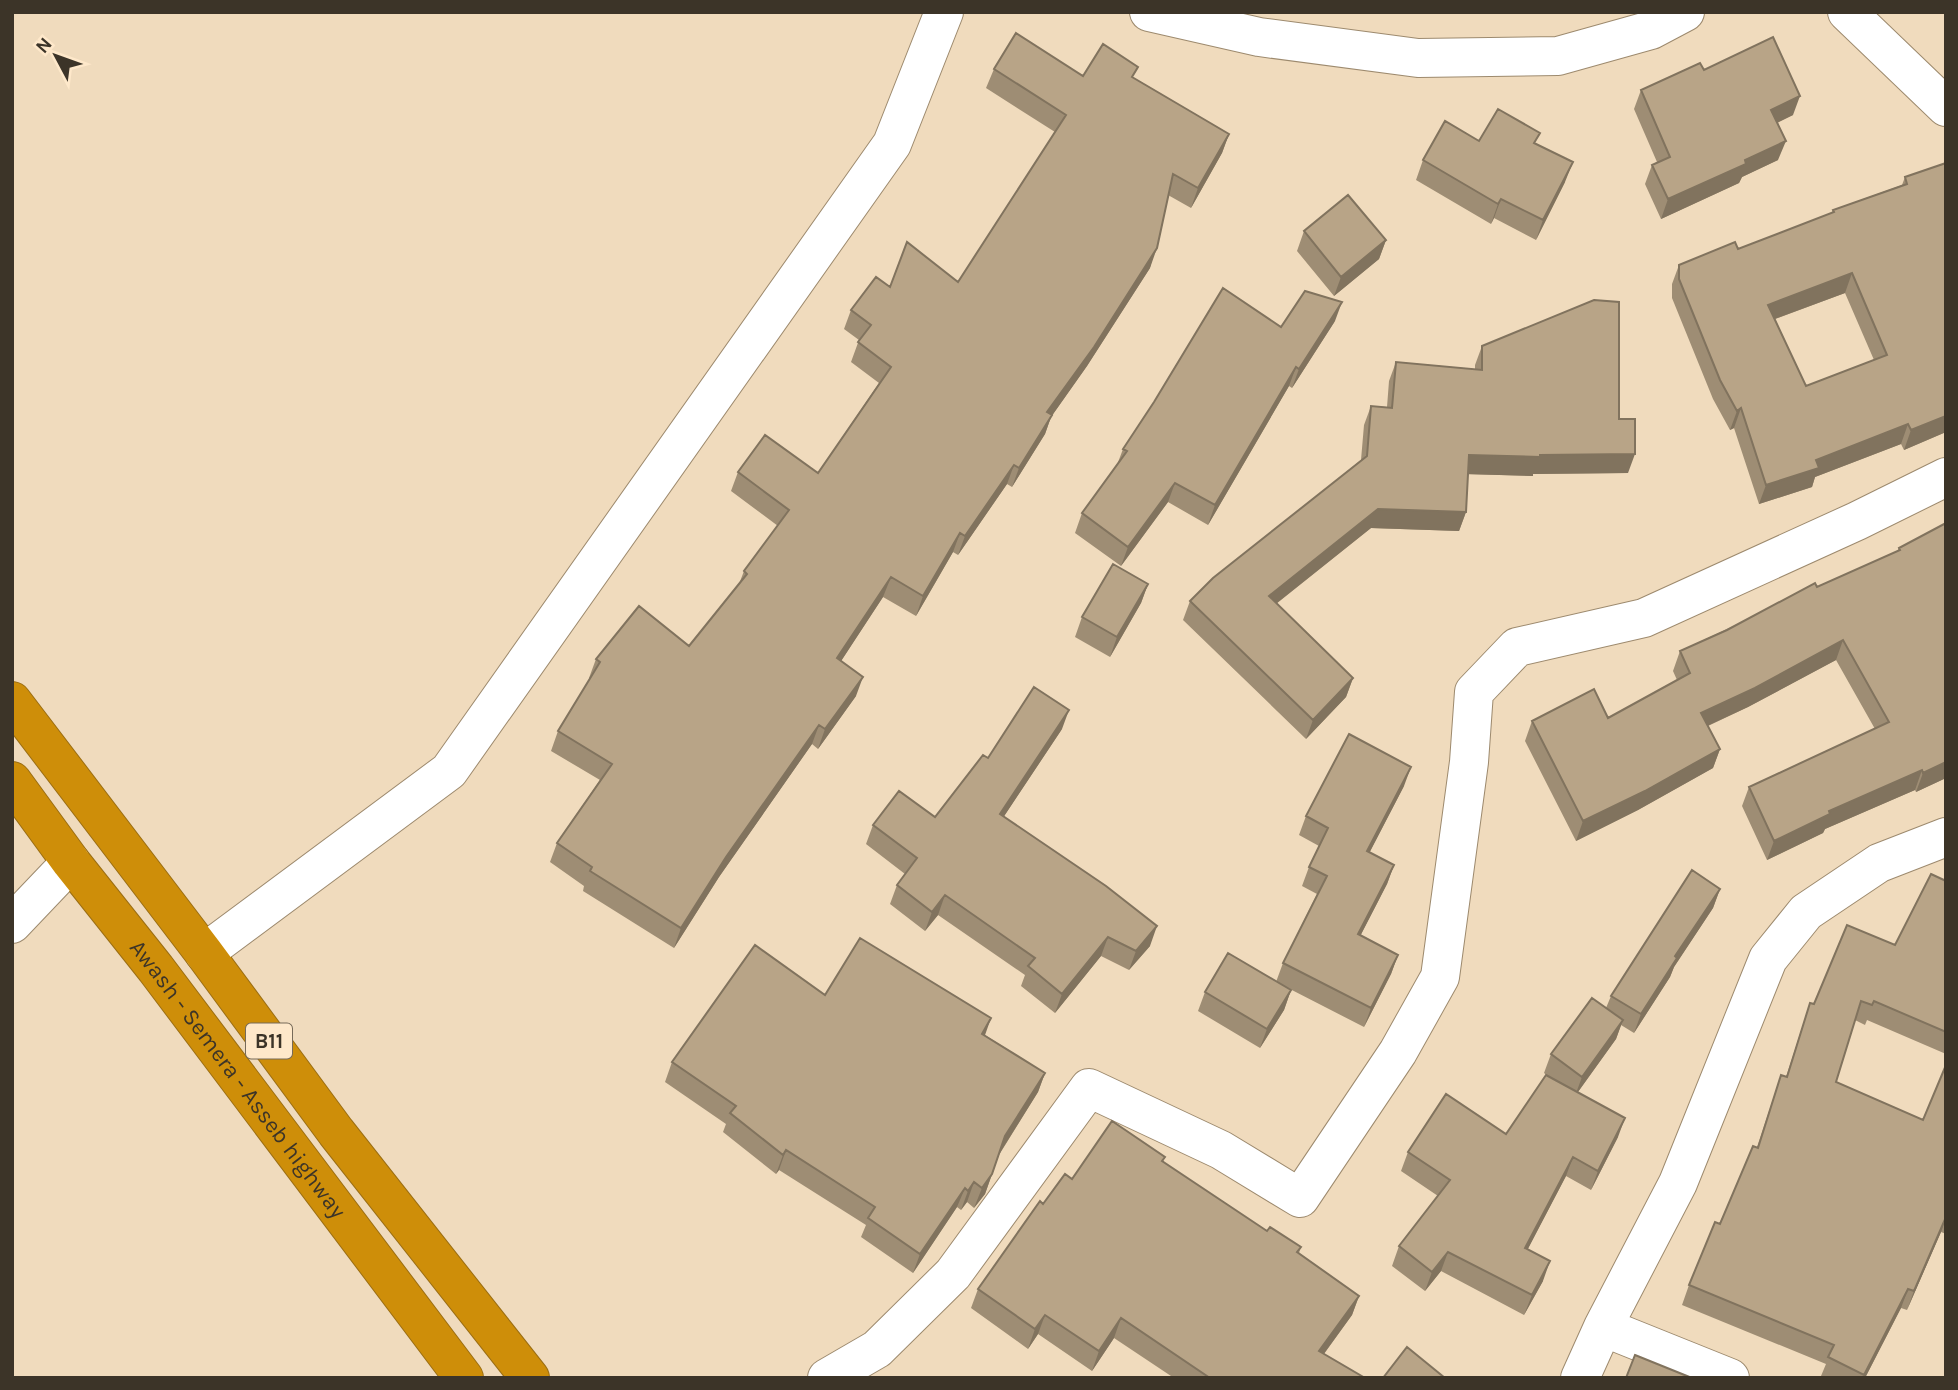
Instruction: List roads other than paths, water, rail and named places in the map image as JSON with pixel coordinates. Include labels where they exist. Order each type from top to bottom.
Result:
[{"type":"highway","name":"Awash - Semera - Asseb highway","points":[[12,701],[336,1132],[530,1378]]},
{"type":"highway","name":"Awash - Semera - Asseb highway","points":[[12,781],[464,1378]]},
{"type":"street","points":[[204,953],[449,771],[892,144],[944,12]]},
{"type":"street","points":[[1149,12],[1259,37],[1418,58],[1558,56],[1651,30],[1685,12]]},
{"type":"street","points":[[1847,12],[1946,107]]},
{"type":"street","points":[[827,1378],[877,1349],[953,1274],[1090,1088],[1221,1150],[1300,1198],[1398,1052],[1440,976],[1469,762],[1474,692],[1517,647],[1644,618],[1857,521],[1946,477]]},
{"type":"street","points":[[1580,1378],[1603,1327],[1678,1183],[1768,959],[1806,912],[1879,863],[1946,837]]},
{"type":"street","points":[[12,924],[71,862]]},
{"type":"street","points":[[1603,1327],[1730,1378]]}]
